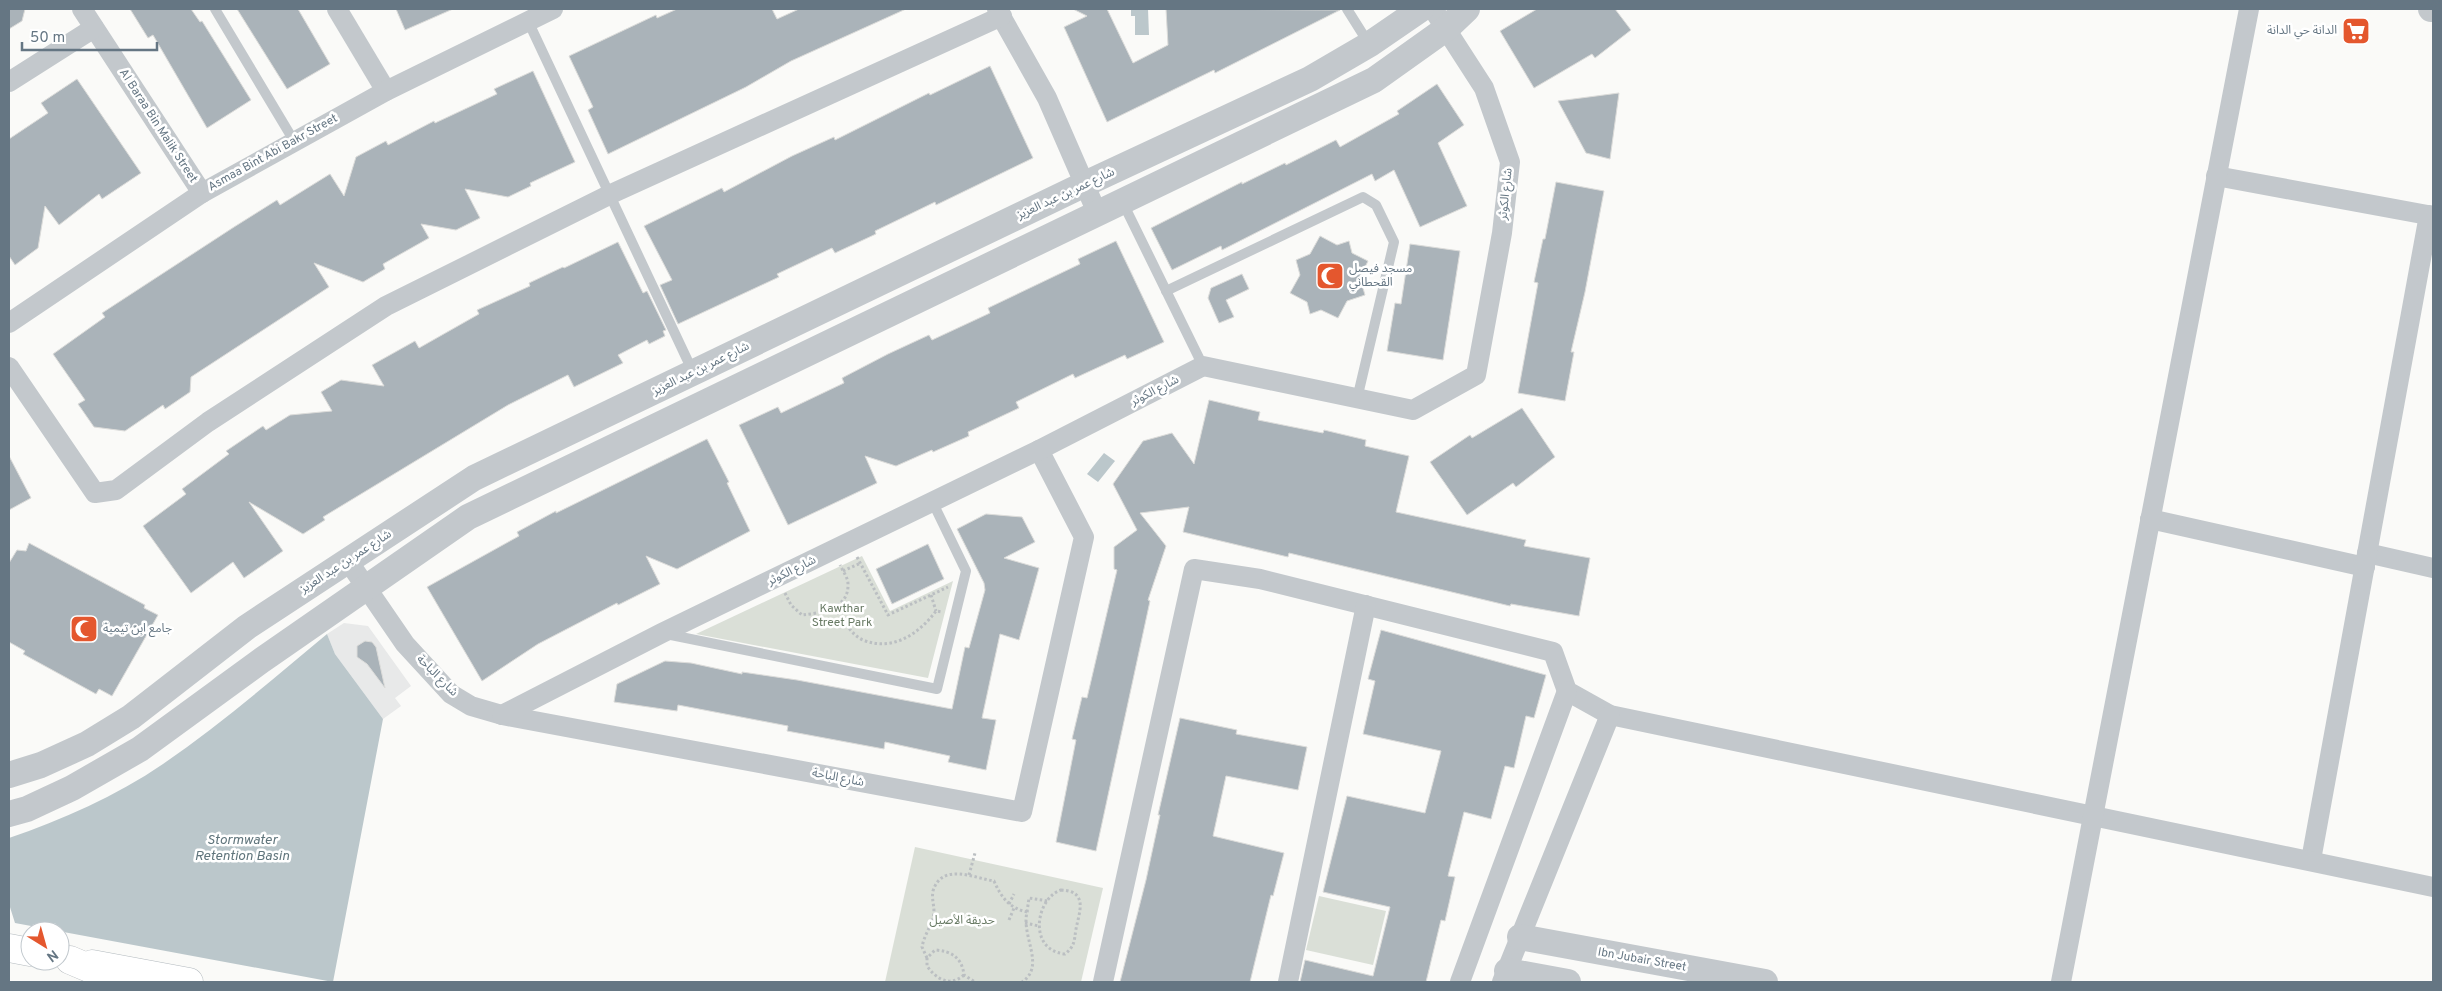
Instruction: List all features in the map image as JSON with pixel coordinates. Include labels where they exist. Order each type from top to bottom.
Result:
[{"type":"main road","points":[[70,960],[189,982]]},
{"type":"main road","points":[[70,961],[122,982]]},
{"type":"street","name":"Al Baraa Bin Malik Street","points":[[82,9],[202,193]]},
{"type":"street","points":[[337,9],[386,91]]},
{"type":"street","name":"Asmaa Bint Abi Bakr Street","points":[[9,322],[202,193],[386,91],[553,9]]},
{"type":"street","name":"شارع عمر بن عبد العزيز","points":[[13,769],[40,765],[87,744],[131,717],[247,627],[474,478],[1085,184],[1310,80],[1370,44],[1421,9]]},
{"type":"street","points":[[9,814],[27,809],[72,788],[140,749],[468,517],[1098,215],[1374,80],[1440,18],[1468,9]]},
{"type":"street","points":[[2061,982],[2249,9]]},
{"type":"street","points":[[9,367],[94,493],[116,490],[208,422],[386,306],[611,194],[1000,12],[1047,98],[1098,215]]},
{"type":"street","name":"شارع الكوثر","points":[[502,715],[662,633],[933,503],[1203,366],[1413,410],[1476,375],[1502,233],[1510,162],[1484,88],[1440,18]]},
{"type":"street","points":[[9,82],[94,28]]},
{"type":"street","points":[[2216,176],[2431,216],[2311,860]]},
{"type":"street","name":"شارع الباحة","points":[[348,561],[405,644],[451,694],[471,706],[502,715],[1022,812],[1084,537],[1039,450]]},
{"type":"street","points":[[2150,519],[2366,560],[2433,568]]},
{"type":"street","points":[[1103,982],[1194,569],[1260,580],[1553,652],[1568,690],[1610,715],[2433,886]]},
{"type":"street","points":[[1288,982],[1366,606]]},
{"type":"street","points":[[1460,982],[1568,690]]},
{"type":"street","points":[[1568,982],[1504,977],[1610,715]]},
{"type":"street","name":"Ibn Jubair Street","points":[[1520,937],[1765,982]]},
{"type":"lane","points":[[215,9],[294,141]]},
{"type":"lane","points":[[1347,9],[1370,44]]},
{"type":"lane","points":[[528,21],[694,373]]},
{"type":"lane","points":[[1166,291],[1363,197],[1376,205],[1394,242],[1357,399]]},
{"type":"lane","points":[[1122,202],[1203,366]]},
{"type":"lane","points":[[662,633],[937,689],[966,571],[933,503]]},
{"type":"path","points":[[851,542],[888,615],[964,580]]},
{"type":"path","points":[[784,590],[790,605],[802,614],[820,613],[835,608],[846,597],[848,583],[838,561]]},
{"type":"path","points":[[843,571],[861,563]]},
{"type":"path","points":[[931,595],[936,610]]},
{"type":"path","points":[[835,608],[846,624],[861,640],[886,645],[909,637],[926,624],[936,610]]},
{"type":"path","points":[[936,610],[955,614]]},
{"type":"path","points":[[969,875],[975,853]]},
{"type":"path","points":[[964,975],[957,981],[948,982],[939,979],[927,966],[927,958],[922,947],[934,917],[933,892],[942,878],[952,873],[994,881],[1004,900],[1014,908],[1026,912]]},
{"type":"path","points":[[1069,890],[1077,896],[1081,910],[1074,947],[1065,954],[1048,949],[1043,942],[1039,926],[1053,892],[1069,890]]},
{"type":"path","points":[[1009,904],[1014,894]]},
{"type":"path","points":[[1022,982],[1033,971],[1034,958],[1027,940],[1025,923],[1029,898],[1048,901]]},
{"type":"path","points":[[1010,920],[1014,908]]},
{"type":"path","points":[[1025,923],[1039,926]]},
{"type":"path","points":[[927,958],[935,950],[951,953],[963,965],[964,975]]},
{"type":"path","points":[[964,975],[975,982]]},
{"type":"shaded area","points":[[344,623],[368,626],[411,686],[395,698],[401,706],[383,719],[335,654],[327,634]]},
{"type":"green space","name":"Kawthar Street Park","points":[[862,556],[890,611],[953,581],[928,678],[696,634]]},
{"type":"green space","name":"حديقة الأصيل","points":[[915,847],[1103,888],[1081,982],[885,982]]},
{"type":"green space","points":[[1319,896],[1386,911],[1373,965],[1306,950]]},
{"type":"water","points":[[1131,9],[1148,9],[1149,35],[1135,35],[1135,16],[1131,16]]},
{"type":"water","points":[[1104,453],[1115,461],[1098,482],[1087,474]]},
{"type":"water","name":"Stormwater Retention Basin","points":[[327,634],[335,654],[383,719],[333,982],[70,933],[70,921],[20,921],[20,924],[15,923],[9,904],[9,838],[49,823],[127,787],[184,749],[266,685]]},
{"type":"building","points":[[9,9],[25,9],[22,21],[9,29]]},
{"type":"building","points":[[130,9],[191,9],[200,22],[202,21],[251,100],[207,128],[153,35],[148,38]]},
{"type":"building","points":[[237,9],[298,9],[330,64],[287,89]]},
{"type":"building","points":[[396,9],[453,9],[405,30]]},
{"type":"building","points":[[677,9],[772,9],[777,19],[799,9],[906,9],[791,61],[746,87],[608,154],[588,110],[593,107],[569,56],[656,15],[657,18]]},
{"type":"building","points":[[1073,9],[1107,9],[1133,63],[1168,45],[1166,9],[1340,10],[1215,73],[1214,70],[1107,122],[1064,27],[1087,16]]},
{"type":"building","points":[[1537,9],[1615,9],[1631,30],[1595,58],[1592,54],[1534,88],[1500,31]]},
{"type":"building","points":[[990,66],[1033,158],[936,205],[935,202],[875,231],[876,234],[835,253],[832,248],[777,274],[779,277],[678,324],[660,285],[672,280],[644,226],[722,188],[724,192],[792,156],[834,137],[835,140],[929,93],[930,95]]},
{"type":"building","points":[[533,71],[575,162],[530,183],[531,186],[508,197],[465,189],[480,218],[456,230],[421,224],[429,238],[383,264],[385,269],[363,282],[314,263],[329,287],[191,377],[190,392],[165,409],[163,405],[125,431],[94,427],[78,404],[85,400],[53,354],[105,317],[102,313],[277,200],[280,205],[330,174],[344,196],[356,157],[386,141],[388,145],[434,121],[435,123],[497,94],[494,89]]},
{"type":"building","points":[[77,79],[141,173],[102,199],[99,194],[59,225],[45,206],[38,248],[15,265],[9,256],[9,139],[48,113],[41,103]]},
{"type":"building","points":[[1437,84],[1464,125],[1438,143],[1467,206],[1420,227],[1394,170],[1375,181],[1372,174],[1222,250],[1221,246],[1172,270],[1151,228],[1242,182],[1242,184],[1285,163],[1286,165],[1336,140],[1340,147],[1399,114],[1397,111]]},
{"type":"building","points":[[1619,93],[1610,159],[1586,153],[1558,101]]},
{"type":"building","points":[[1556,182],[1604,191],[1585,292],[1571,352],[1574,352],[1565,401],[1518,393],[1538,283],[1534,282],[1543,239],[1545,239]]},
{"type":"building","name":"مسجد فيصل القحطاني","points":[[1320,236],[1337,245],[1349,241],[1352,253],[1368,261],[1360,278],[1365,295],[1347,301],[1338,318],[1321,310],[1310,314],[1307,302],[1290,293],[1300,275],[1296,260],[1310,254]]},
{"type":"building","points":[[1116,241],[1164,342],[1127,359],[1125,355],[1075,378],[1073,374],[1016,402],[1019,408],[968,432],[969,436],[933,452],[932,450],[896,466],[865,456],[877,483],[788,525],[739,425],[778,407],[781,413],[844,383],[842,378],[888,354],[929,335],[932,340],[990,313],[988,308],[1080,264],[1078,259]]},
{"type":"building","points":[[618,242],[643,293],[647,291],[666,330],[663,331],[665,336],[649,344],[647,340],[618,355],[623,363],[574,387],[568,375],[508,405],[323,517],[325,520],[303,534],[249,502],[283,551],[244,578],[233,562],[191,593],[143,526],[186,494],[182,489],[229,454],[226,451],[263,426],[266,430],[290,415],[332,411],[321,392],[341,380],[384,386],[372,365],[415,341],[419,348],[479,314],[477,310],[530,286],[529,283]]},
{"type":"building","points":[[1410,244],[1460,251],[1443,360],[1387,351],[1395,303],[1401,304]]},
{"type":"building","points":[[1242,274],[1249,289],[1226,300],[1234,317],[1219,323],[1208,298],[1211,288]]},
{"type":"building","points":[[1209,400],[1260,412],[1258,420],[1323,433],[1324,430],[1366,440],[1365,446],[1409,456],[1396,512],[1526,540],[1524,546],[1590,558],[1579,616],[1511,604],[1510,606],[1289,553],[1288,557],[1183,532],[1189,507],[1140,513],[1166,546],[1148,600],[1150,601],[1096,851],[1056,842],[1076,740],[1072,739],[1082,697],[1087,698],[1117,570],[1114,569],[1114,547],[1137,530],[1113,484],[1143,441],[1172,433],[1194,464]]},
{"type":"building","points":[[1522,408],[1555,457],[1516,487],[1513,483],[1467,515],[1430,462],[1470,435],[1472,438]]},
{"type":"building","points":[[707,439],[729,482],[727,483],[750,531],[677,569],[646,556],[660,584],[618,605],[617,603],[538,644],[482,681],[427,587],[519,536],[517,532],[556,511],[556,513]]},
{"type":"building","points":[[9,456],[31,498],[9,510]]},
{"type":"building","points":[[986,514],[1022,517],[1035,542],[1004,558],[1039,568],[1019,640],[1000,634],[982,718],[996,720],[986,770],[948,762],[950,756],[885,742],[884,749],[787,731],[788,726],[678,705],[677,711],[614,702],[617,684],[665,661],[691,663],[742,674],[742,672],[797,680],[952,709],[965,647],[969,648],[985,590],[984,583],[957,529]]},
{"type":"building","name":"جامع ابن تيمية","points":[[29,543],[145,605],[144,608],[158,615],[112,696],[99,689],[96,694],[23,654],[25,651],[9,642],[9,563],[17,550],[26,551]]},
{"type":"building","points":[[928,544],[944,579],[892,604],[876,569]]},
{"type":"building","points":[[1381,630],[1546,675],[1534,718],[1526,716],[1514,768],[1505,766],[1491,819],[1464,812],[1448,876],[1455,877],[1445,921],[1441,920],[1426,982],[1300,982],[1305,960],[1373,976],[1390,907],[1323,892],[1347,796],[1425,813],[1441,751],[1363,734],[1375,681],[1368,679]]},
{"type":"building","points":[[365,641],[372,642],[376,647],[385,688],[367,664],[357,657],[357,646]]},
{"type":"building","points":[[1180,718],[1237,730],[1236,734],[1307,747],[1298,790],[1226,776],[1213,836],[1284,853],[1273,896],[1271,895],[1250,982],[1120,982],[1146,880],[1160,815],[1158,815]]},
{"type":"place","name":"الدانة حي الدانة","points":[[2356,31]]},
{"type":"place","name":"مسجد فيصل القحطاني","points":[[1330,276]]},
{"type":"place","name":"جامع ابن تيمية","points":[[84,629]]}]
